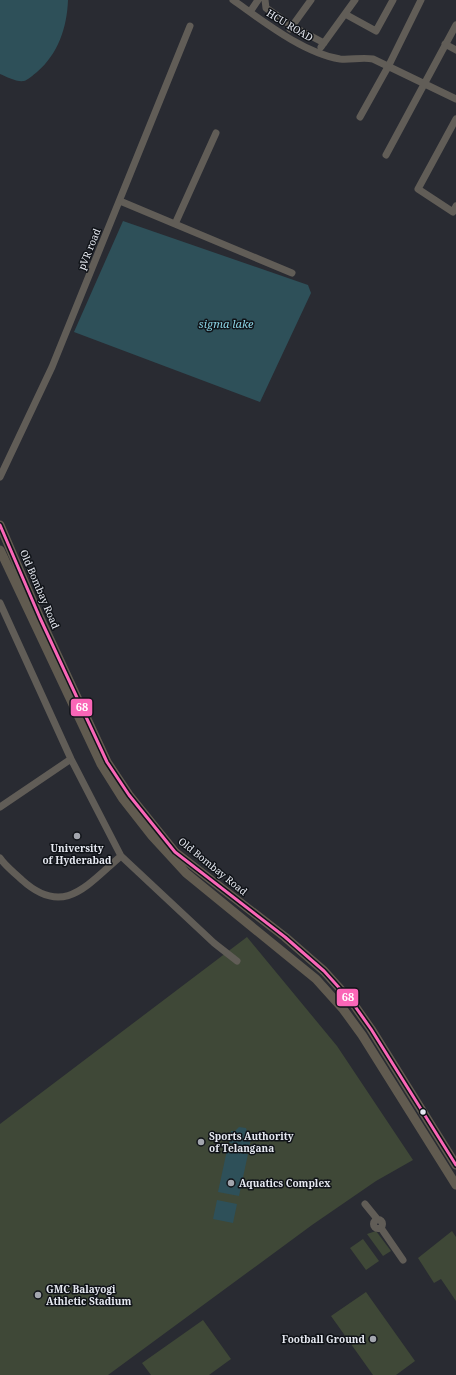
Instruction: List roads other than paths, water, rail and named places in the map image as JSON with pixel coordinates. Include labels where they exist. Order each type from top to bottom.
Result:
[{"type":"main road","name":"Old Bombay Road","points":[[0,525],[40,618],[101,749],[129,795],[175,852],[289,941],[324,971],[352,1002],[433,1126],[456,1165]]},
{"type":"main road","name":"Old Bombay Road","points":[[0,550],[101,764],[123,799],[152,836],[186,873],[316,979],[344,1009],[362,1035],[456,1185]]},
{"type":"main road","points":[[423,1132],[433,1126]]},
{"type":"street","name":"HCU ROAD","points":[[233,0],[250,12],[318,52],[340,59],[365,57],[389,65],[456,99]]},
{"type":"street","points":[[250,12],[258,0]]},
{"type":"street","points":[[265,0],[266,8],[292,26],[324,43]]},
{"type":"street","points":[[286,34],[311,0]]},
{"type":"street","points":[[318,52],[355,0]]},
{"type":"street","points":[[345,14],[376,31],[378,30],[393,0]]},
{"type":"street","points":[[360,117],[389,65],[421,0]]},
{"type":"street","points":[[386,155],[456,25]]},
{"type":"street","name":"pVR road","points":[[0,476],[52,367],[190,26]]},
{"type":"street","points":[[445,44],[456,50]]},
{"type":"street","points":[[456,119],[418,189],[452,212],[456,206]]},
{"type":"street","points":[[175,224],[216,133]]},
{"type":"street","points":[[120,201],[292,273]]},
{"type":"street","points":[[0,603],[71,759],[121,856],[214,943],[236,961]]},
{"type":"street","points":[[0,806],[71,759]]},
{"type":"street","points":[[0,858],[34,891],[50,898],[66,897],[82,889],[121,856]]},
{"type":"street","points":[[365,1204],[378,1220],[382,1222],[381,1228],[403,1260]]},
{"type":"water","points":[[0,0],[68,0],[66,21],[56,49],[51,57],[37,72],[24,81],[15,80],[0,74]]},
{"type":"water","name":"sigma lake","points":[[123,221],[308,285],[311,293],[260,402],[74,332]]},
{"type":"water","points":[[239,1127],[246,1128],[248,1134],[252,1135],[249,1147],[229,1143],[231,1131],[235,1131]]},
{"type":"water","points":[[227,1150],[248,1154],[239,1196],[218,1192]]},
{"type":"water","points":[[217,1200],[237,1204],[233,1223],[213,1219]]},
{"type":"place","name":"University of Hyderabad","points":[[77,836]]},
{"type":"place","name":"Sports Authority of Telangana","points":[[201,1142]]},
{"type":"place","name":"Aquatics Complex","points":[[231,1183]]},
{"type":"place","name":"GMC Balayogi Athletic Stadium","points":[[38,1295]]},
{"type":"place","name":"Football Ground","points":[[373,1339]]}]
